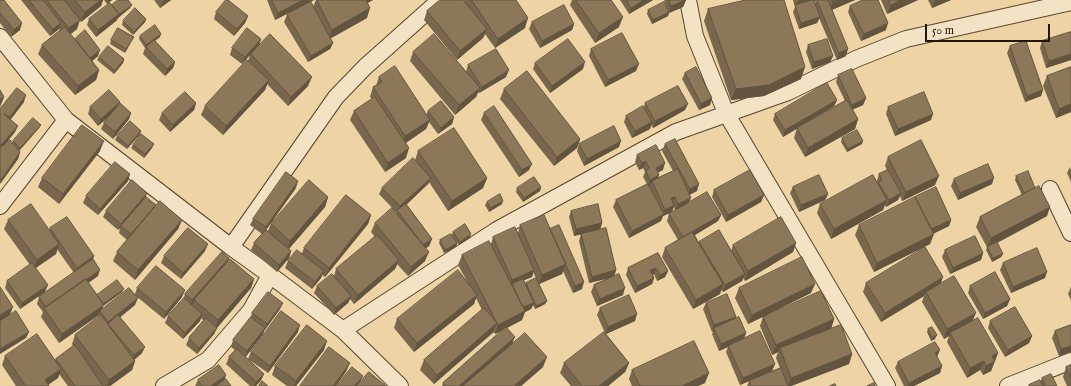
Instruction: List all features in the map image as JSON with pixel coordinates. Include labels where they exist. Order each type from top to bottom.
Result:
[{"type":"street","points":[[231,248],[336,97],[365,68],[440,0]]},
{"type":"street","points":[[688,0],[695,36],[726,113],[887,386]]},
{"type":"street","points":[[343,330],[497,230],[676,132],[788,92],[856,59],[906,39],[1071,2]]},
{"type":"street","points":[[0,37],[66,120],[231,248],[270,275],[343,330],[400,386]]},
{"type":"street","points":[[0,206],[66,120]]},
{"type":"street","points":[[1050,188],[1071,233]]},
{"type":"street","points":[[164,386],[208,360],[251,310],[270,275]]},
{"type":"street","points":[[1008,386],[1071,361]]},
{"type":"building","points":[[0,0],[4,0],[22,23],[14,30],[0,13]]},
{"type":"building","points":[[29,0],[43,0],[61,23],[53,29]]},
{"type":"building","points":[[47,0],[64,0],[80,20],[69,28]]},
{"type":"building","points":[[75,0],[101,0],[85,12]]},
{"type":"building","points":[[118,0],[128,0],[132,5],[118,15],[119,14],[112,5]]},
{"type":"building","points":[[226,0],[248,16],[237,29],[216,12]]},
{"type":"building","points":[[272,0],[303,0],[278,13]]},
{"type":"building","points":[[317,0],[366,0],[370,8],[332,30]]},
{"type":"building","points":[[440,0],[463,0],[487,29],[460,51],[427,11]]},
{"type":"building","points":[[472,0],[516,0],[528,18],[498,39]]},
{"type":"building","points":[[576,0],[611,0],[623,17],[599,33]]},
{"type":"building","points":[[627,0],[644,0],[631,8]]},
{"type":"building","points":[[669,0],[686,0],[671,6]]},
{"type":"building","points":[[746,0],[784,0],[805,67],[769,85],[736,89],[708,9]]},
{"type":"building","points":[[814,0],[820,17],[801,23],[795,5]]},
{"type":"building","points":[[817,0],[828,0],[848,49],[839,53]]},
{"type":"building","points":[[863,0],[878,0],[888,23],[864,34],[850,6]]},
{"type":"building","points":[[889,0],[901,0],[891,5]]},
{"type":"building","points":[[311,2],[333,43],[311,56],[287,15]]},
{"type":"building","points":[[664,2],[669,12],[653,20],[648,10]]},
{"type":"building","points":[[110,3],[119,14],[98,30],[89,19]]},
{"type":"building","points":[[564,5],[574,24],[542,41],[532,22]]},
{"type":"building","points":[[135,8],[146,19],[134,32],[123,21]]},
{"type":"building","points":[[155,25],[161,34],[146,45],[140,36]]},
{"type":"building","points":[[65,27],[99,70],[78,86],[42,45]]},
{"type":"building","points":[[118,28],[134,37],[126,49],[111,40]]},
{"type":"building","points":[[247,28],[261,39],[245,57],[232,48]]},
{"type":"building","points":[[85,30],[100,50],[90,58],[75,39]]},
{"type":"building","points":[[1071,32],[1071,54],[1049,61],[1042,41]]},
{"type":"building","points":[[622,33],[639,64],[608,80],[591,49]]},
{"type":"building","points":[[270,34],[312,77],[291,97],[251,54]]},
{"type":"building","points":[[434,34],[480,88],[459,105],[413,52]]},
{"type":"building","points":[[568,39],[585,62],[552,86],[535,63]]},
{"type":"building","points":[[827,39],[833,56],[814,62],[808,45]]},
{"type":"building","points":[[154,40],[175,62],[167,69],[146,47]]},
{"type":"building","points":[[1026,41],[1043,90],[1027,96],[1010,46]]},
{"type":"building","points":[[108,46],[124,59],[115,71],[99,57]]},
{"type":"building","points":[[496,49],[509,70],[482,87],[468,65]]},
{"type":"building","points":[[247,60],[269,80],[226,126],[205,106]]},
{"type":"building","points":[[395,66],[430,120],[405,136],[373,87],[382,82],[379,77]]},
{"type":"building","points":[[696,67],[712,98],[701,104],[685,73]]},
{"type":"building","points":[[1071,67],[1071,104],[1059,109],[1047,76]]},
{"type":"building","points":[[852,69],[866,98],[852,105],[838,75]]},
{"type":"building","points":[[527,71],[580,139],[557,157],[504,89]]},
{"type":"building","points":[[827,83],[837,100],[785,130],[775,114]]},
{"type":"building","points":[[678,86],[688,104],[655,121],[645,103]]},
{"type":"building","points":[[17,88],[26,95],[10,117],[4,114],[18,126],[0,145],[0,109]]},
{"type":"building","points":[[0,90],[4,97],[0,99]]},
{"type":"building","points":[[109,90],[120,102],[101,119],[90,107]]},
{"type":"building","points":[[185,92],[196,103],[173,125],[162,113]]},
{"type":"building","points":[[924,92],[933,114],[898,129],[888,107]]},
{"type":"building","points":[[375,97],[409,148],[388,163],[354,111]]},
{"type":"building","points":[[847,100],[858,119],[808,148],[797,128]]},
{"type":"building","points":[[441,101],[454,117],[441,128],[428,111]]},
{"type":"building","points":[[120,103],[131,113],[115,132],[104,123]]},
{"type":"building","points":[[494,106],[532,164],[522,170],[484,113]]},
{"type":"building","points":[[643,106],[652,122],[635,131],[626,116]]},
{"type":"building","points":[[33,118],[41,125],[20,148],[13,141]]},
{"type":"building","points":[[130,121],[141,131],[128,146],[117,136]]},
{"type":"building","points":[[82,125],[104,141],[63,194],[42,178]]},
{"type":"building","points":[[614,126],[621,141],[587,159],[579,144]]},
{"type":"building","points":[[454,128],[487,178],[452,201],[418,151]]},
{"type":"building","points":[[857,130],[863,141],[848,149],[842,138]]},
{"type":"building","points":[[141,134],[154,144],[145,154],[133,145]]},
{"type":"building","points":[[675,139],[699,184],[690,189],[665,144]]},
{"type":"building","points":[[10,140],[20,152],[1,180],[0,148]]},
{"type":"building","points":[[921,140],[939,176],[906,192],[888,157]]},
{"type":"building","points":[[656,145],[665,163],[656,168],[659,175],[650,180],[646,171],[649,168],[646,161],[642,163],[637,155]]},
{"type":"building","points":[[413,158],[431,178],[400,206],[382,188]]},
{"type":"building","points":[[115,162],[130,174],[100,209],[86,196]]},
{"type":"building","points":[[988,164],[994,178],[960,193],[954,179]]},
{"type":"building","points":[[678,169],[691,198],[678,204],[675,197],[671,198],[674,205],[665,210],[652,181]]},
{"type":"building","points":[[750,170],[764,195],[728,215],[714,190]]},
{"type":"building","points":[[888,170],[901,193],[889,200],[878,182],[882,180],[879,174]]},
{"type":"building","points":[[1028,171],[1035,188],[1024,193],[1016,176]]},
{"type":"building","points":[[286,172],[298,181],[266,227],[253,219]]},
{"type":"building","points":[[819,175],[828,194],[801,205],[793,187]]},
{"type":"building","points":[[873,175],[887,200],[834,229],[820,204]]},
{"type":"building","points":[[534,177],[541,187],[524,198],[517,188]]},
{"type":"building","points":[[132,180],[147,193],[121,224],[106,211]]},
{"type":"building","points":[[309,180],[328,197],[290,241],[271,224]]},
{"type":"building","points":[[648,184],[664,214],[632,231],[616,200]]},
{"type":"building","points":[[1039,186],[1050,207],[991,238],[980,217]]},
{"type":"building","points":[[936,187],[951,220],[931,229],[915,197]]},
{"type":"building","points":[[707,192],[721,215],[683,237],[669,214]]},
{"type":"building","points":[[500,194],[503,201],[490,208],[487,202]]},
{"type":"building","points":[[346,195],[371,215],[329,268],[304,248]]},
{"type":"building","points":[[146,197],[156,205],[131,234],[121,226]]},
{"type":"building","points":[[915,197],[934,234],[877,263],[859,225]]},
{"type":"building","points":[[160,201],[182,220],[138,270],[117,252]]},
{"type":"building","points":[[31,204],[59,244],[37,260],[8,220]]},
{"type":"building","points":[[406,204],[432,239],[423,245],[397,210]]},
{"type":"building","points":[[598,204],[602,223],[576,229],[571,211]]},
{"type":"building","points":[[392,208],[429,252],[411,267],[375,223]]},
{"type":"building","points":[[544,215],[566,264],[542,275],[520,225]]},
{"type":"building","points":[[67,217],[94,256],[77,268],[50,228]]},
{"type":"building","points":[[781,217],[796,243],[748,271],[733,245]]},
{"type":"building","points":[[465,224],[471,234],[460,242],[453,232]]},
{"type":"building","points":[[559,225],[584,282],[575,286],[550,229]]},
{"type":"building","points":[[515,227],[534,270],[512,280],[493,237]]},
{"type":"building","points":[[188,228],[208,244],[183,273],[164,256]]},
{"type":"building","points":[[606,228],[616,270],[592,277],[581,234]]},
{"type":"building","points":[[266,230],[291,251],[279,265],[254,243]]},
{"type":"building","points":[[719,230],[745,274],[725,285],[699,242]]},
{"type":"building","points":[[692,232],[723,284],[696,300],[665,248]]},
{"type":"building","points":[[451,234],[457,243],[445,250],[440,240]]},
{"type":"building","points":[[377,235],[399,260],[358,295],[336,269]]},
{"type":"building","points":[[975,236],[983,253],[953,268],[945,250]]},
{"type":"building","points":[[489,241],[525,311],[498,325],[462,255]]},
{"type":"building","points":[[997,242],[1003,254],[993,258],[987,247]]},
{"type":"building","points":[[925,247],[943,277],[885,313],[866,283]]},
{"type":"building","points":[[1037,248],[1047,272],[1013,287],[1003,263]]},
{"type":"building","points":[[297,250],[324,271],[315,282],[288,261]]},
{"type":"building","points":[[222,252],[229,258],[192,300],[185,294]]},
{"type":"building","points":[[658,253],[668,271],[660,275],[656,268],[650,270],[654,278],[637,286],[628,268]]},
{"type":"building","points":[[802,257],[815,284],[752,315],[739,288]]},
{"type":"building","points":[[93,259],[100,270],[46,307],[39,297]]},
{"type":"building","points":[[230,259],[254,279],[218,320],[194,300]]},
{"type":"building","points":[[32,263],[48,285],[22,303],[7,281]]},
{"type":"building","points":[[156,266],[185,290],[166,312],[137,288]]},
{"type":"building","points":[[458,270],[477,295],[417,343],[397,319]]},
{"type":"building","points":[[995,272],[1010,299],[985,313],[970,286]]},
{"type":"building","points":[[332,274],[351,296],[336,308],[317,286]]},
{"type":"building","points":[[619,274],[625,288],[600,299],[594,285]]},
{"type":"building","points":[[954,276],[976,313],[947,329],[926,292]]},
{"type":"building","points":[[536,278],[547,301],[536,306],[526,283]]},
{"type":"building","points":[[86,279],[104,305],[62,334],[44,308]]},
{"type":"building","points":[[523,279],[534,303],[523,307],[512,284]]},
{"type":"building","points":[[117,280],[124,289],[103,304],[97,295]]},
{"type":"building","points":[[0,287],[13,307],[0,315]]},
{"type":"building","points":[[129,288],[138,298],[108,322],[100,311]]},
{"type":"building","points":[[821,291],[834,319],[776,345],[763,317]]},
{"type":"building","points":[[268,292],[283,303],[267,324],[252,313]]},
{"type":"building","points":[[727,294],[736,317],[714,325],[706,303]]},
{"type":"building","points":[[629,295],[637,314],[608,327],[600,308]]},
{"type":"building","points":[[184,298],[202,314],[185,333],[168,316]]},
{"type":"building","points":[[1015,307],[1032,336],[1008,350],[990,321]]},
{"type":"building","points":[[484,308],[497,323],[437,375],[424,360]]},
{"type":"building","points":[[16,311],[29,332],[0,349],[0,321]]},
{"type":"building","points":[[281,311],[300,325],[270,366],[251,352]]},
{"type":"building","points":[[101,315],[135,361],[109,380],[75,335]]},
{"type":"building","points":[[118,315],[145,347],[134,355],[108,324]]},
{"type":"building","points":[[251,317],[265,328],[247,351],[233,340]]},
{"type":"building","points":[[739,317],[746,333],[721,344],[714,328]]},
{"type":"building","points":[[206,318],[217,328],[199,348],[189,338]]},
{"type":"building","points":[[978,318],[998,353],[992,356],[995,361],[986,366],[984,361],[970,368],[950,333]]},
{"type":"building","points":[[307,325],[327,341],[296,381],[275,366]]},
{"type":"building","points":[[841,325],[852,354],[791,378],[780,348]]},
{"type":"building","points":[[1071,325],[1071,346],[1061,349],[1055,331]]},
{"type":"building","points":[[506,327],[515,337],[459,386],[446,386],[443,383]]},
{"type":"building","points":[[932,327],[937,335],[932,338],[928,329]]},
{"type":"building","points":[[760,331],[775,364],[743,378],[728,346]]},
{"type":"building","points":[[604,332],[629,363],[599,386],[582,386],[564,363]]},
{"type":"building","points":[[525,333],[547,357],[514,386],[463,386]]},
{"type":"building","points":[[37,334],[61,369],[45,380],[49,386],[26,386],[5,356]]},
{"type":"building","points":[[694,341],[709,373],[682,386],[640,386],[632,370]]},
{"type":"building","points":[[935,342],[940,350],[935,353],[942,366],[909,383],[898,362]]},
{"type":"building","points":[[75,345],[103,386],[75,386],[56,359]]},
{"type":"building","points":[[329,347],[350,363],[333,386],[300,386]]},
{"type":"building","points":[[237,349],[264,374],[256,382],[229,357]]},
{"type":"building","points":[[219,365],[226,375],[211,386],[202,386],[198,380]]},
{"type":"building","points":[[1071,365],[1071,378],[1066,367]]},
{"type":"building","points":[[352,367],[363,376],[354,386],[337,386]]},
{"type":"building","points":[[781,368],[788,386],[751,386],[749,381]]},
{"type":"building","points":[[369,372],[386,386],[357,386]]},
{"type":"building","points":[[1051,374],[1057,386],[1045,386],[1042,378]]},
{"type":"building","points":[[226,379],[231,386],[216,386]]},
{"type":"building","points":[[1040,380],[1043,386],[1029,385]]},
{"type":"building","points":[[262,381],[268,386],[259,386]]},
{"type":"building","points":[[874,383],[875,386],[867,386]]}]
